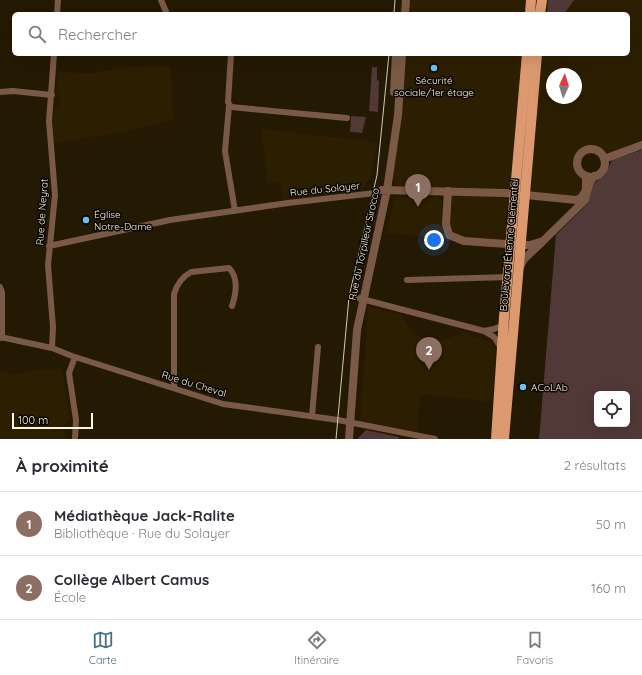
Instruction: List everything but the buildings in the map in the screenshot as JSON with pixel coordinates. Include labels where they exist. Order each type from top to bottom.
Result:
[{"type":"main road","points":[[530,12],[531,0]]},
{"type":"main road","points":[[540,12],[542,0]]},
{"type":"main road","name":"Boulevard Étienne Clémentel","points":[[496,439],[508,278],[516,244],[520,195],[527,56]]},
{"type":"main road","name":"Boulevard Étienne Clémentel","points":[[520,195],[537,56]]},
{"type":"main road","name":"Boulevard Étienne Clémentel","points":[[504,439],[519,270],[516,244]]},
{"type":"street","points":[[57,12],[58,0]]},
{"type":"street","points":[[161,0],[166,12]]},
{"type":"street","points":[[400,12],[401,0]]},
{"type":"street","points":[[405,12],[406,0]]},
{"type":"street","name":"Rue de Neyrat","points":[[52,348],[53,327],[48,264],[55,195],[49,121],[54,56]]},
{"type":"street","points":[[231,56],[229,106],[225,151],[235,211]]},
{"type":"street","name":"Rue du Torpilleur Sirocco","points":[[385,190],[393,109],[396,56]]},
{"type":"street","name":"Rue du Torpilleur Sirocco","points":[[348,439],[348,422],[360,299],[385,190],[398,115],[402,56]]},
{"type":"street","points":[[0,92],[13,91],[52,95]]},
{"type":"street","points":[[229,106],[234,108],[347,118]]},
{"type":"street","points":[[604,159],[642,145]]},
{"type":"street","points":[[592,149],[597,151],[604,159],[603,169],[600,173],[590,176],[579,170],[577,166],[580,154],[592,149]]},
{"type":"street","points":[[571,214],[575,206],[572,200],[581,198],[584,195],[590,176]]},
{"type":"street","points":[[519,270],[524,259],[586,200],[590,176]]},
{"type":"street","name":"Rue du Solayer","points":[[49,246],[170,220],[288,203],[375,193],[385,190],[448,191],[520,195],[572,200]]},
{"type":"street","points":[[448,191],[446,224],[449,235],[464,241],[530,245],[543,241]]},
{"type":"street","points":[[174,388],[174,294],[176,285],[191,272],[229,268],[234,272],[236,294],[232,306]]},
{"type":"street","points":[[407,280],[508,278]]},
{"type":"street","points":[[0,287],[2,292],[1,337]]},
{"type":"street","points":[[360,299],[484,331],[494,330],[504,325]]},
{"type":"street","points":[[484,331],[494,338],[502,348]]},
{"type":"street","name":"Rue du Cheval","points":[[1,337],[52,348],[75,357],[223,404],[312,416],[435,439]]},
{"type":"street","points":[[312,416],[318,347]]},
{"type":"street","points":[[75,357],[69,373],[76,420],[75,439]]},
{"type":"street","name":"Rue du Torpilleur Sirocco","points":[[344,439],[348,422]]},
{"type":"shaded area","points":[[401,0],[642,0],[642,140],[609,153],[595,147],[581,150],[576,155],[576,168],[585,179],[586,184],[578,197],[508,190],[506,239],[468,239],[452,234],[449,226],[450,189],[396,185],[391,177],[396,56],[630,56],[630,12],[400,12]]},
{"type":"shaded area","points":[[548,0],[574,0],[565,12],[547,12]]},
{"type":"shaded area","points":[[171,66],[173,120],[123,132],[55,143],[53,124],[55,106],[60,106],[60,96],[56,94],[58,72],[94,73],[127,67]]},
{"type":"shaded area","points":[[372,67],[377,67],[377,80],[379,81],[378,112],[369,111]]},
{"type":"shaded area","points":[[351,116],[366,117],[362,133],[350,132]]},
{"type":"shaded area","points":[[262,129],[377,142],[371,177],[365,185],[354,191],[282,200],[281,182],[267,183]]},
{"type":"shaded area","points":[[642,150],[642,439],[539,439],[556,235],[588,203],[594,183],[605,175],[612,160]]},
{"type":"shaded area","points":[[395,197],[440,198],[445,205],[443,235],[424,236],[386,234]]},
{"type":"shaded area","points":[[368,307],[401,315],[412,332],[428,340],[443,340],[460,332],[491,342],[496,350],[492,402],[421,394],[417,432],[360,421]]},
{"type":"shaded area","points":[[62,369],[70,420],[65,423],[63,429],[67,439],[0,439],[0,371],[15,374],[35,370]]},
{"type":"shaded area","points":[[366,430],[399,437],[399,439],[357,439]]},
{"type":"tram line","points":[[394,12],[395,0]]},
{"type":"tram line","points":[[336,439],[349,297],[377,175],[389,56]]},
{"type":"place","name":"Sécurité sociale/1er étage","points":[[434,68]]},
{"type":"place","name":"Médiathèque Jack-Ralite","points":[[418,207]]},
{"type":"place","name":"Église Notre-Dame","points":[[86,220]]},
{"type":"place","name":"Collège Albert Camus","points":[[429,370]]},
{"type":"place","name":"ACoLAb","points":[[523,387]]}]
